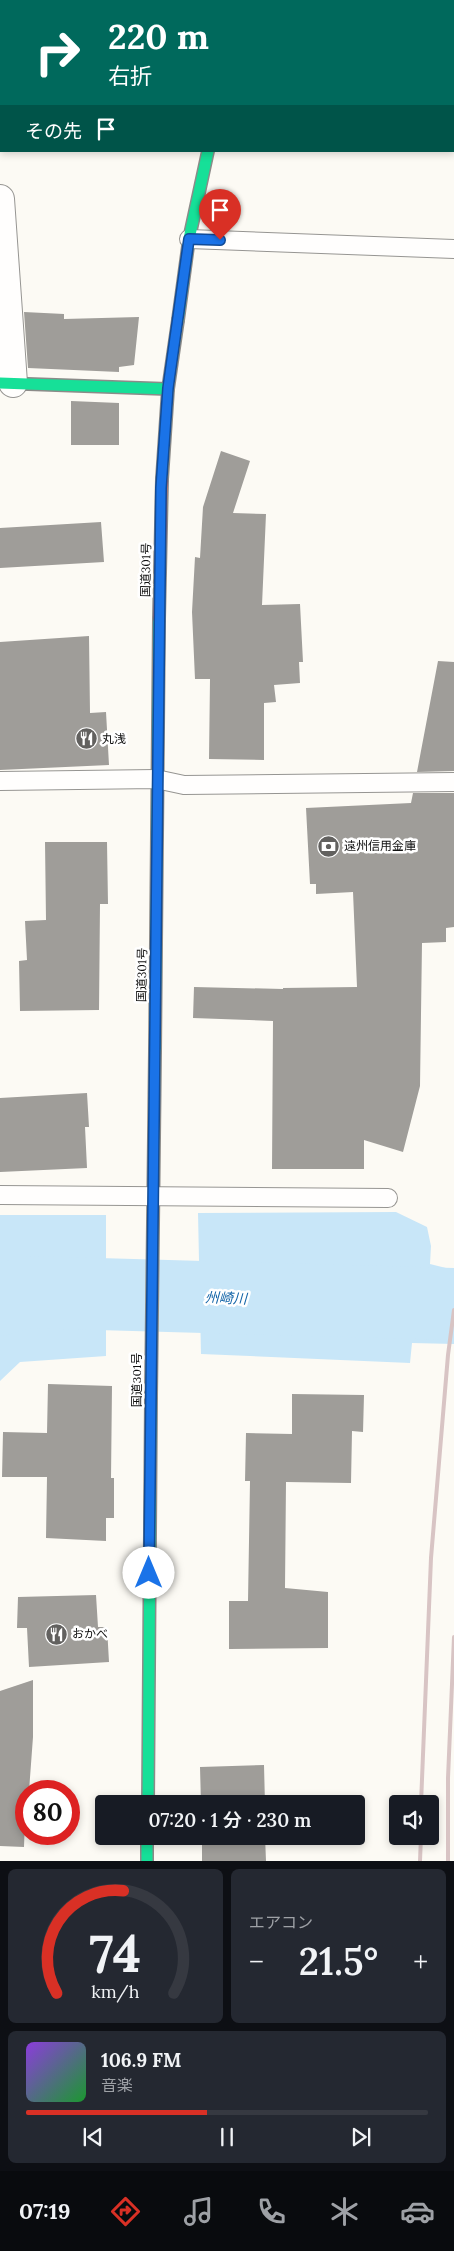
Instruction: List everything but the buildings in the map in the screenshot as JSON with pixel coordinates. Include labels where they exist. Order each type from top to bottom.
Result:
[{"type":"main road","name":"国道301号","points":[[148,1795],[150,1362],[161,488],[168,388],[189,239],[208,152]]},
{"type":"main road","points":[[7,383],[168,388]]},
{"type":"main road","points":[[147,1845],[147,1861]]},
{"type":"street","points":[[0,199],[7,383]]},
{"type":"lane","points":[[189,239],[454,249]]},
{"type":"lane","points":[[0,781],[156,779],[184,785],[454,782]]},
{"type":"lane","points":[[0,1195],[152,1201],[388,1198]]},
{"type":"water","points":[[396,1212],[427,1227],[431,1246],[430,1264],[454,1270],[454,1344],[412,1343],[410,1363],[201,1354],[198,1213]]},
{"type":"water","points":[[0,1215],[106,1215],[106,1356],[20,1362],[0,1381]]},
{"type":"waterway","name":"州崎川","points":[[0,1300],[28,1292],[454,1304]]},
{"type":"railway","points":[[421,1795],[431,1558],[448,1355],[454,1310]]},
{"type":"railway","points":[[448,1861],[448,1778],[454,1637]]},
{"type":"railway","points":[[420,1861],[421,1845]]},
{"type":"traffic: fast","points":[[178,320],[189,239],[208,152]]},
{"type":"traffic: fast","points":[[0,383],[168,389]]},
{"type":"traffic: fast","points":[[155,1051],[159,619]]},
{"type":"traffic: fast","points":[[148,1795],[151,1396]]},
{"type":"traffic: fast","points":[[147,1845],[147,1861]]},
{"type":"traffic: slow","points":[[162,479],[168,389],[178,320]]},
{"type":"traffic: slow","points":[[151,1396],[155,1051]]},
{"type":"traffic: jam","points":[[159,619],[162,479]]},
{"type":"place","name":"丸浅","points":[[86,739]]},
{"type":"place","name":"遠州信用金庫","points":[[328,846]]},
{"type":"place","name":"おかべ","points":[[56,1634]]},
{"type":"route","points":[[149,1573],[158,836],[156,779],[161,488],[168,388],[189,239],[220,240]]}]
